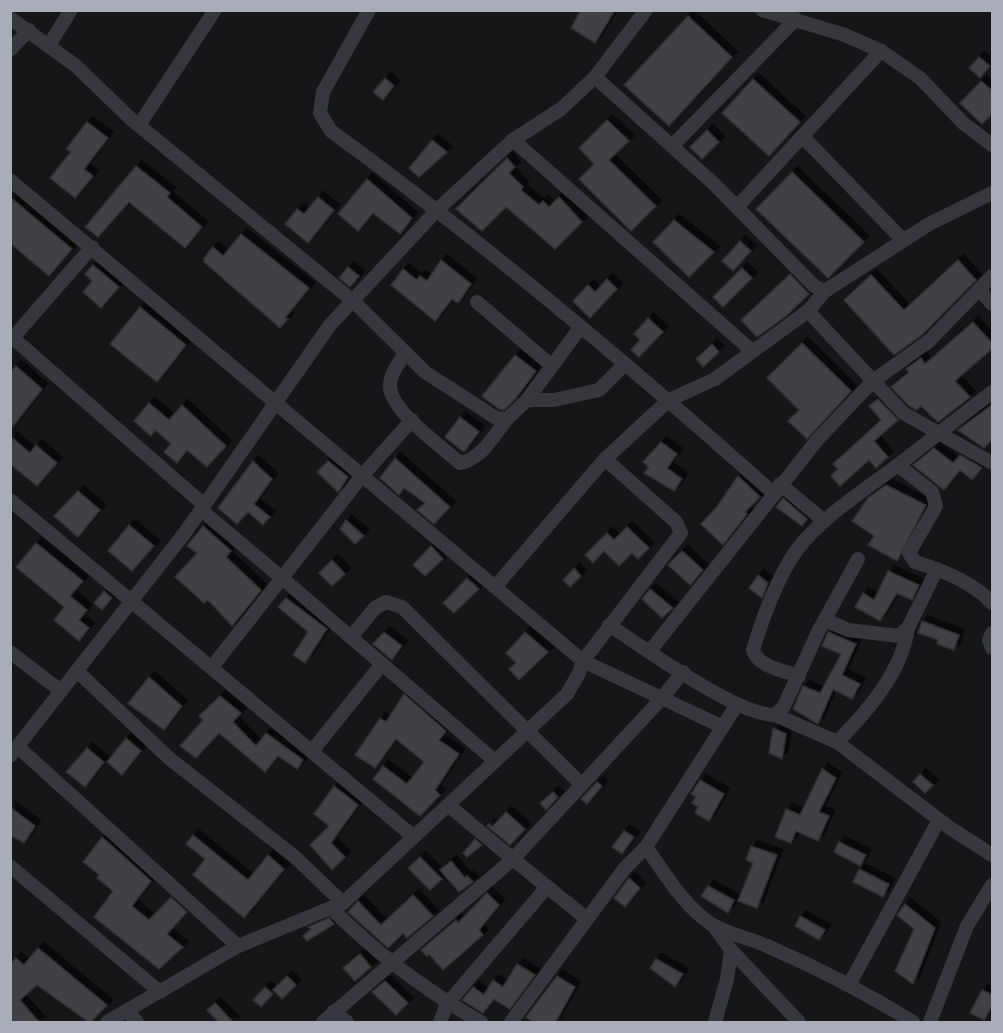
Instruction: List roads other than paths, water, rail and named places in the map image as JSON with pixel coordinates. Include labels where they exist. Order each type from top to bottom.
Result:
[{"type":"street","points":[[49,45],[71,10]]},
{"type":"street","points":[[139,125],[215,10]]},
{"type":"street","points":[[369,10],[323,92],[320,113],[331,130],[438,209],[624,365],[777,488],[824,521]]},
{"type":"street","points":[[238,946],[14,751],[202,508],[330,325],[438,209],[513,140],[561,109],[596,77],[646,10]]},
{"type":"street","points":[[762,10],[845,35],[881,51],[920,78],[963,123],[986,132],[993,145]]},
{"type":"street","points":[[10,18],[76,66],[139,125],[353,301],[425,372],[496,418],[507,419]]},
{"type":"street","points":[[672,146],[796,19]]},
{"type":"street","points":[[10,50],[29,30]]},
{"type":"street","points":[[737,207],[881,51]]},
{"type":"street","points":[[596,77],[737,207],[814,286],[825,291]]},
{"type":"street","points":[[803,137],[903,240]]},
{"type":"street","points":[[513,140],[752,351]]},
{"type":"street","points":[[10,180],[92,247],[361,477],[583,661],[723,727]]},
{"type":"street","points":[[495,587],[605,459],[669,400],[715,379],[808,311],[825,291],[903,240],[993,193]]},
{"type":"street","points":[[92,247],[11,340],[495,761]]},
{"type":"street","points":[[650,651],[818,439],[873,381],[929,341],[993,276]]},
{"type":"street","points":[[980,289],[993,304]]},
{"type":"street","points":[[477,302],[552,366]]},
{"type":"street","points":[[808,311],[903,413],[993,463]]},
{"type":"street","points":[[405,353],[393,373],[390,386],[397,406],[460,463],[470,461],[479,455],[507,419],[527,400],[580,327]]},
{"type":"street","points":[[527,400],[554,400],[599,390],[624,365]]},
{"type":"street","points":[[799,676],[765,664],[755,657],[753,650],[784,571],[803,543],[824,521],[942,434],[993,392]]},
{"type":"street","points":[[212,667],[361,477],[412,420]]},
{"type":"street","points":[[108,1023],[238,946],[337,905],[414,837],[567,694],[583,661],[681,533],[676,522],[605,459]]},
{"type":"street","points":[[898,465],[932,492],[936,506],[909,553],[915,562],[937,569],[983,593],[993,603]]},
{"type":"street","points":[[10,500],[133,600],[414,837]]},
{"type":"street","points":[[775,715],[784,706],[825,620],[858,559]]},
{"type":"street","points":[[837,742],[882,690],[907,641],[909,628],[937,569]]},
{"type":"street","points":[[351,637],[375,608],[386,602],[402,607],[529,730],[581,784]]},
{"type":"street","points":[[825,620],[848,630],[875,635],[899,636],[909,628]]},
{"type":"street","points":[[609,625],[736,706],[766,715],[775,715],[837,742],[939,820],[993,855]]},
{"type":"street","points":[[993,633],[989,640],[993,648]]},
{"type":"street","points":[[10,652],[61,691]]},
{"type":"street","points":[[312,752],[382,664]]},
{"type":"street","points":[[77,671],[170,759],[211,788],[295,857],[368,944],[447,1004],[481,1023]]},
{"type":"street","points":[[323,1023],[513,859],[662,698],[683,672]]},
{"type":"street","points":[[512,1023],[625,868],[646,847],[736,706]]},
{"type":"street","points":[[448,805],[588,919]]},
{"type":"street","points":[[849,985],[939,820]]},
{"type":"street","points":[[646,847],[677,891],[713,925],[731,950],[799,1023]]},
{"type":"street","points":[[10,866],[160,992]]},
{"type":"street","points":[[930,1023],[967,926],[993,885]]},
{"type":"street","points":[[440,1023],[447,1004],[547,887]]},
{"type":"street","points":[[713,925],[765,945],[849,985],[913,1023]]},
{"type":"street","points":[[715,1023],[727,979],[731,950]]},
{"type":"street","points":[[127,1011],[137,1023]]},
{"type":"street","points":[[333,1012],[347,1023]]}]
